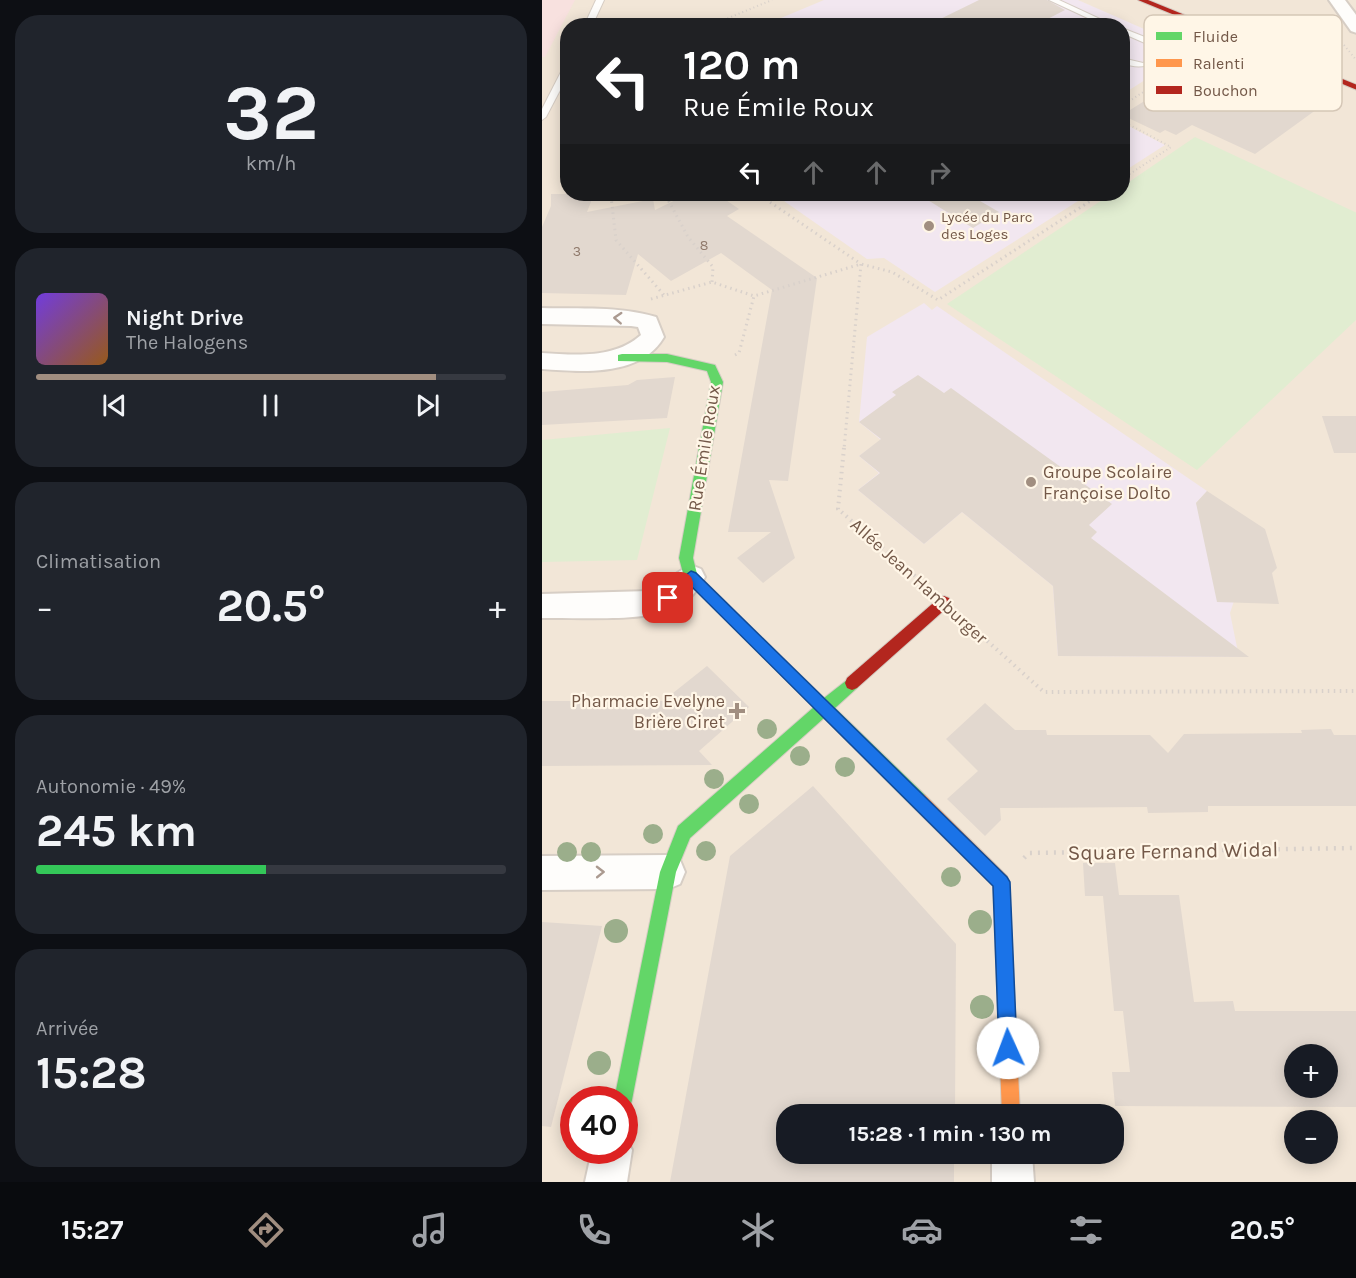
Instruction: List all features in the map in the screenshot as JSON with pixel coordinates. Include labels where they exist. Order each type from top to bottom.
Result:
[{"type":"street","points":[[1142,0],[1180,15]]},
{"type":"street","points":[[1337,0],[1356,28]]},
{"type":"street","points":[[1342,82],[1356,88]]},
{"type":"street","points":[[542,316],[631,318],[648,322],[658,346],[642,348],[622,358],[558,363],[542,361]]},
{"type":"street","name":"Rue Émile Roux","points":[[658,346],[711,368],[717,382],[686,558],[691,577]]},
{"type":"street","points":[[542,606],[649,603],[668,598],[691,577],[1001,882],[1011,1104]]},
{"type":"street","points":[[626,1086],[668,872],[684,832],[944,602]]},
{"type":"street","points":[[542,873],[668,872]]},
{"type":"street","points":[[606,1182],[609,1164]]},
{"type":"street","points":[[1012,1164],[1013,1182]]},
{"type":"lane","points":[[592,18],[600,0]]},
{"type":"lane","points":[[1053,0],[1094,18]]},
{"type":"lane","points":[[1130,33],[1144,39]]},
{"type":"lane","points":[[542,117],[560,82]]},
{"type":"path","points":[[728,18],[772,0]]},
{"type":"path","points":[[1130,101],[1144,92]]},
{"type":"path","points":[[1130,125],[1171,147],[1130,174]]},
{"type":"path","points":[[612,201],[616,240],[664,296]]},
{"type":"path","points":[[669,201],[688,237],[713,267],[712,282]]},
{"type":"path","points":[[768,201],[861,264],[892,273],[938,300],[1090,201]]},
{"type":"path","points":[[631,318],[645,301],[712,282],[754,296],[861,264]]},
{"type":"path","name":"Allée Jean Hamburger","points":[[861,264],[838,509],[1044,692],[1356,691]]},
{"type":"path","points":[[711,368],[739,353],[754,296]]},
{"type":"path","name":"Square Fernand Widal","points":[[1001,882],[1029,853],[1356,848]]},
{"type":"shaded area","points":[[542,0],[1356,0],[1356,1182],[542,1182]]},
{"type":"shaded area","points":[[542,0],[575,0],[566,18],[560,18],[560,28],[545,57],[542,57]]},
{"type":"shaded area","points":[[824,0],[1078,0],[1119,18],[781,18]]},
{"type":"shaded area","points":[[1130,23],[1144,29],[1144,81],[1130,90]]},
{"type":"shaded area","points":[[1130,127],[1165,145],[1130,168]]},
{"type":"shaded area","name":"Lycée du Parc des Loges","points":[[784,201],[1078,201],[935,292],[884,258],[867,259]]},
{"type":"shaded area","name":"Groupe Scolaire Françoise Dolto","points":[[924,303],[932,310],[937,306],[1207,491],[1196,503],[1237,592],[1230,613],[1239,657],[1058,656],[1053,586],[962,512],[924,544],[858,490],[879,473],[859,456],[881,440],[859,422],[867,337]]},
{"type":"green space","points":[[1195,137],[1357,213],[1356,320],[1197,470],[947,304],[1101,201],[1130,201],[1130,181]]},
{"type":"green space","points":[[670,428],[637,560],[542,562],[542,440]]},
{"type":"building","points":[[979,0],[1047,0],[1065,10],[1050,18],[942,18]]},
{"type":"building","points":[[1144,101],[1144,111],[1314,111],[1255,154],[1192,125],[1176,135],[1165,130],[1160,133],[1130,119],[1130,110]]},
{"type":"building","points":[[551,194],[560,194],[560,201],[591,201],[587,212],[643,201],[653,201],[655,210],[674,201],[727,201],[739,209],[727,216],[817,278],[788,481],[769,480],[795,558],[763,583],[737,558],[771,532],[728,532],[772,290],[721,253],[671,281],[638,254],[626,295],[542,293],[542,227],[551,206]]},
{"type":"building","points":[[929,201],[980,201],[999,212],[973,228]]},
{"type":"building","points":[[918,375],[944,393],[951,388],[1112,504],[1089,525],[1097,532],[1091,538],[1249,657],[1058,656],[1053,586],[962,512],[924,544],[858,490],[880,473],[859,456],[881,439],[859,422],[896,395],[892,392]]},
{"type":"building","points":[[675,377],[667,418],[542,425],[542,392],[628,385],[637,380]]},
{"type":"building","points":[[1322,416],[1357,416],[1357,453],[1334,453]]},
{"type":"building","points":[[1207,491],[1265,529],[1277,568],[1272,573],[1279,604],[1217,602],[1196,503]]},
{"type":"building","points":[[707,666],[749,707],[699,751],[712,765],[542,766],[542,701],[663,701]]},
{"type":"building","points":[[985,703],[1015,730],[1046,730],[1047,735],[1150,735],[1168,753],[1184,734],[1302,733],[1301,730],[1331,729],[1334,735],[1357,735],[1357,806],[1208,806],[1208,812],[1148,813],[1147,807],[1000,808],[1001,820],[985,836],[947,799],[978,771],[946,739]]},
{"type":"building","points":[[813,786],[956,944],[955,1104],[776,1104],[776,1164],[954,1164],[954,1182],[670,1182],[730,856]]},
{"type":"building","points":[[1083,863],[1115,863],[1119,895],[1179,895],[1194,1002],[1233,1001],[1235,1011],[1357,1011],[1357,1107],[1124,1106],[1124,1104],[1115,1104],[1112,1072],[1130,1072],[1123,1011],[1114,1011],[1103,896],[1085,896]]},
{"type":"building","points":[[542,922],[602,926],[551,1127],[542,1126]]},
{"type":"traffic: fast","points":[[622,358],[667,358],[711,368],[717,382],[686,558],[691,577],[919,801]]},
{"type":"traffic: fast","points":[[626,1086],[668,872],[684,832],[852,683]]},
{"type":"traffic: slow","points":[[919,801],[1001,882],[1011,1104]]},
{"type":"traffic: jam","points":[[1142,0],[1179,15]]},
{"type":"traffic: jam","points":[[1342,82],[1357,88]]},
{"type":"traffic: jam","points":[[852,683],[944,602]]},
{"type":"place","name":"Lycée du Parc des Loges","points":[[929,226]]},
{"type":"place","name":"Groupe Scolaire Françoise Dolto","points":[[1031,482]]},
{"type":"place","name":"Pharmacie Evelyne Brière Ciret","points":[[737,711]]},
{"type":"route","points":[[668,598],[691,577],[1001,882],[1008,1048]]}]
